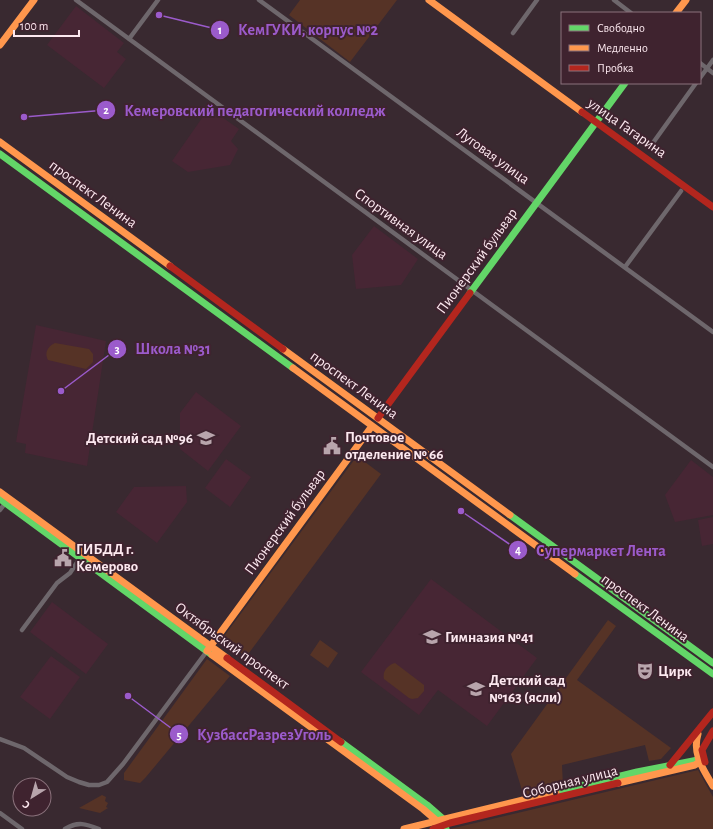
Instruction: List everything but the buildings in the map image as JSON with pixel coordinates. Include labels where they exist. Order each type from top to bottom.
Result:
[{"type":"main road","points":[[0,45],[34,0]]},
{"type":"main road","name":"улица Гагарина","points":[[429,0],[713,207]]},
{"type":"main road","points":[[677,12],[686,0]]},
{"type":"main road","name":"Пионерский бульвар","points":[[209,649],[471,290],[624,84]]},
{"type":"main road","name":"проспект Ленина","points":[[0,142],[713,663]]},
{"type":"main road","name":"проспект Ленина","points":[[0,154],[713,674]]},
{"type":"main road","points":[[158,270],[163,261]]},
{"type":"main road","name":"Октябрьский проспект","points":[[0,492],[5,500],[80,558],[427,805],[441,826]]},
{"type":"main road","name":"Октябрьский проспект","points":[[5,500],[209,649]]},
{"type":"main road","points":[[670,765],[701,729],[713,712]]},
{"type":"main road","points":[[701,729],[695,746],[713,786]]},
{"type":"main road","points":[[713,731],[702,748],[700,760],[713,777]]},
{"type":"main road","name":"Соборная улица","points":[[441,826],[583,793],[700,760]]},
{"type":"main road","name":"Соборная улица","points":[[441,826],[670,765],[700,760]]},
{"type":"main road","points":[[404,829],[441,826]]},
{"type":"street","name":"Спортивная улица","points":[[76,0],[713,467]]},
{"type":"street","points":[[129,39],[158,0]]},
{"type":"street","name":"Луговая улица","points":[[259,0],[713,332]]},
{"type":"street","points":[[513,33],[536,0]]},
{"type":"street","points":[[614,0],[630,12]]},
{"type":"street","points":[[701,77],[713,60]]},
{"type":"street","points":[[701,64],[713,73]]},
{"type":"street","points":[[650,147],[695,84]]},
{"type":"street","points":[[625,267],[681,191]]},
{"type":"street","points":[[0,510],[5,500]]},
{"type":"street","points":[[22,630],[57,583],[70,573],[80,558]]},
{"type":"street","name":"Пионерский бульвар","points":[[0,739],[24,748],[67,777],[79,782],[89,785],[99,785],[107,782],[123,764],[209,649]]},
{"type":"street","points":[[0,813],[22,829]]},
{"type":"street","points":[[65,829],[72,824],[83,823],[99,829]]},
{"type":"shaded area","points":[[300,0],[397,0],[350,62],[289,15]]},
{"type":"shaded area","points":[[76,6],[124,43],[117,52],[126,59],[104,88],[47,45]]},
{"type":"shaded area","points":[[209,108],[239,129],[231,141],[238,149],[230,165],[188,172],[172,161]]},
{"type":"shaded area","points":[[374,226],[418,259],[401,285],[356,289],[352,255]]},
{"type":"shaded area","points":[[36,325],[106,341],[87,466],[25,453],[26,444],[16,442]]},
{"type":"shaded area","points":[[55,343],[89,349],[93,354],[93,362],[86,369],[48,360],[46,355],[47,350]]},
{"type":"shaded area","name":"Детский сад №96","points":[[196,392],[241,426],[208,471],[180,449],[180,413]]},
{"type":"shaded area","points":[[357,456],[381,474],[246,657],[222,639]]},
{"type":"shaded area","points":[[226,459],[251,477],[230,507],[205,488]]},
{"type":"shaded area","points":[[691,460],[713,477],[713,515],[675,522],[665,495]]},
{"type":"shaded area","points":[[186,486],[187,502],[157,543],[116,512],[134,487]]},
{"type":"shaded area","points":[[713,517],[713,544],[702,546],[698,520]]},
{"type":"shaded area","name":"Гимназия №41","points":[[431,579],[537,658],[487,726],[438,690],[419,715],[361,672]]},
{"type":"shaded area","points":[[52,602],[108,644],[86,674],[30,632]]},
{"type":"shaded area","points":[[608,620],[616,626],[577,680],[671,748],[661,759],[649,761],[645,745],[562,765],[563,787],[524,797],[511,754]]},
{"type":"shaded area","points":[[320,640],[338,653],[328,668],[310,655]]},
{"type":"shaded area","points":[[51,656],[80,677],[50,719],[20,697]]},
{"type":"shaded area","points":[[207,659],[230,676],[140,783],[124,780],[124,773]]},
{"type":"shaded area","points":[[395,663],[424,685],[424,691],[418,698],[409,698],[384,679],[386,669]]},
{"type":"shaded area","points":[[698,770],[713,797],[713,829],[450,829]]},
{"type":"shaded area","points":[[102,795],[106,797],[105,801],[108,803],[106,807],[108,808],[100,813],[79,808]]},
{"type":"traffic: fast","points":[[470,293],[624,84]]},
{"type":"traffic: fast","points":[[0,154],[293,368]]},
{"type":"traffic: fast","points":[[0,499],[212,655]]},
{"type":"traffic: fast","points":[[510,515],[713,663]]},
{"type":"traffic: fast","points":[[575,574],[713,674]]},
{"type":"traffic: fast","points":[[341,742],[427,805],[443,819],[446,829]]},
{"type":"traffic: fast","points":[[556,792],[637,772],[703,759]]},
{"type":"traffic: slow","points":[[0,45],[34,0]]},
{"type":"traffic: slow","points":[[429,0],[582,112]]},
{"type":"traffic: slow","points":[[677,12],[686,0]]},
{"type":"traffic: slow","points":[[0,142],[170,266]]},
{"type":"traffic: slow","points":[[283,349],[510,515]]},
{"type":"traffic: slow","points":[[293,368],[575,574]]},
{"type":"traffic: slow","points":[[207,651],[372,426]]},
{"type":"traffic: slow","points":[[0,492],[227,658]]},
{"type":"traffic: slow","points":[[212,655],[423,809],[437,821],[440,829]]},
{"type":"traffic: slow","points":[[698,734],[696,748],[697,755],[713,786]]},
{"type":"traffic: slow","points":[[618,783],[695,765],[703,759]]},
{"type":"traffic: slow","points":[[404,829],[556,792]]},
{"type":"traffic: jam","points":[[582,112],[713,207]]},
{"type":"traffic: jam","points":[[170,266],[283,349]]},
{"type":"traffic: jam","points":[[378,418],[470,293]]},
{"type":"traffic: jam","points":[[227,658],[341,742]]},
{"type":"traffic: jam","points":[[670,765],[713,712]]},
{"type":"traffic: jam","points":[[705,762],[702,750],[713,731]]},
{"type":"traffic: jam","points":[[433,829],[450,823],[618,783]]},
{"type":"place","name":"КемГУКИ, корпус №2","points":[[159,15]]},
{"type":"place","name":"Кемеровский педагогический колледж","points":[[24,117]]},
{"type":"place","name":"Школа №31","points":[[61,391]]},
{"type":"place","name":"Детский сад №96","points":[[206,438]]},
{"type":"place","name":"Почтовое отделение № 66","points":[[332,446]]},
{"type":"place","name":"Супермаркет Лента","points":[[461,511]]},
{"type":"place","name":"ГИБДД г. Кемерово","points":[[63,558]]},
{"type":"place","name":"Гимназия №41","points":[[432,637]]},
{"type":"place","name":"Цирк","points":[[645,671]]},
{"type":"place","name":"Детский сад №163 (ясли)","points":[[476,689]]},
{"type":"place","name":"КузбассРазрезУголь","points":[[128,696]]}]
